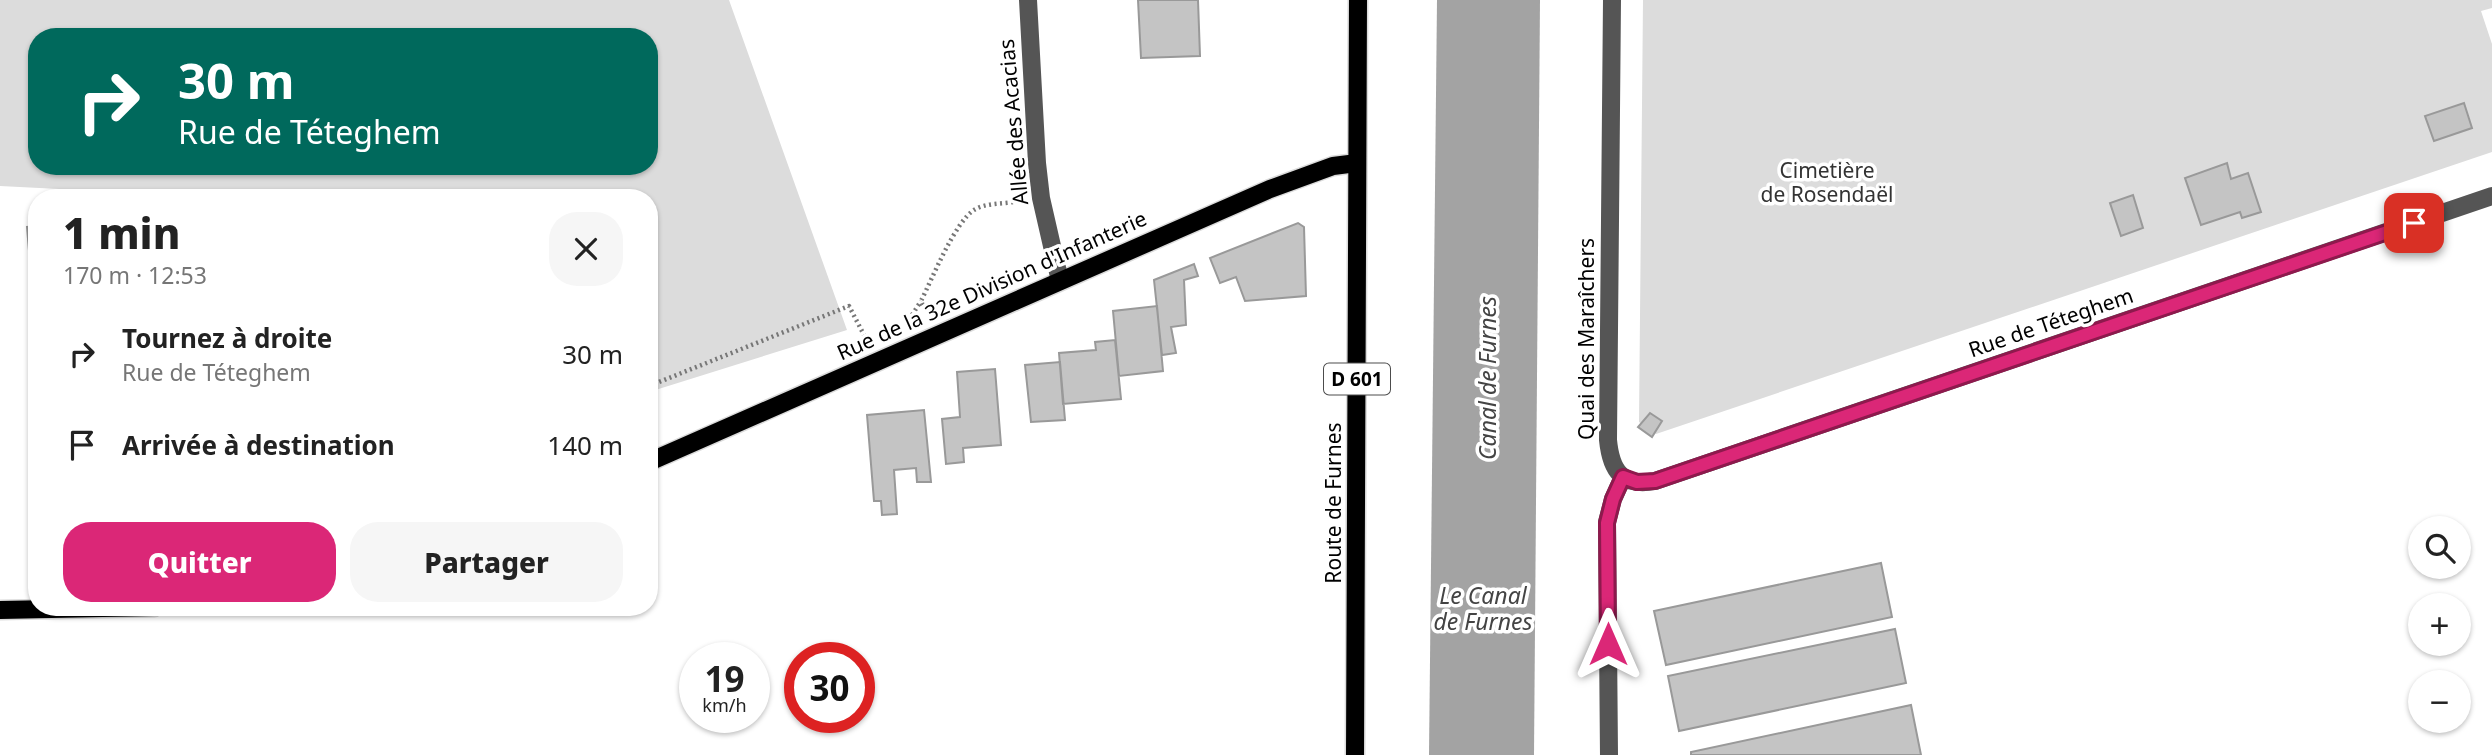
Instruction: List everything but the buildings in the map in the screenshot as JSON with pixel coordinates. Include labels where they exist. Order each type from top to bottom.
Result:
[{"type":"main road","name":"Route de Furnes","points":[[1355,755],[1358,0]]},
{"type":"main road","name":"Rue de la 32e Division d'Infanterie","points":[[658,458],[1301,176],[1333,166],[1357,163]]},
{"type":"main road","points":[[0,610],[28,609]]},
{"type":"street","name":"Allée des Acacias","points":[[1028,0],[1041,198],[1060,281]]},
{"type":"street","name":"Quai des Maraîchers","points":[[1612,0],[1608,440],[1611,462],[1623,477]]},
{"type":"street","name":"Rue de Téteghem","points":[[1623,477],[1637,482],[1655,481],[2492,196]]},
{"type":"street","points":[[1608,755],[1607,523],[1613,499],[1623,477]]},
{"type":"path","points":[[904,322],[921,301],[956,232],[975,209],[1041,198]]},
{"type":"path","points":[[921,301],[934,337]]},
{"type":"path","points":[[658,382],[849,306],[865,337]]},
{"type":"green space","points":[[0,0],[729,0],[847,330],[658,389],[658,189],[59,189],[0,186]]},
{"type":"green space","name":"Cimetière de Rosendaël","points":[[1643,0],[2492,0],[2492,8],[2481,11],[2492,44],[2492,152],[1656,434],[1639,422]]},
{"type":"water","name":"Le Canal de Furnes","points":[[1437,0],[1540,0],[1534,755],[1429,755]]},
{"type":"route","points":[[1608,644],[1607,523],[1613,499],[1623,477],[1637,482],[1655,481],[2414,223]]},
{"type":"water label","name":"Canal de Furnes","points":[[1488,378]]}]
